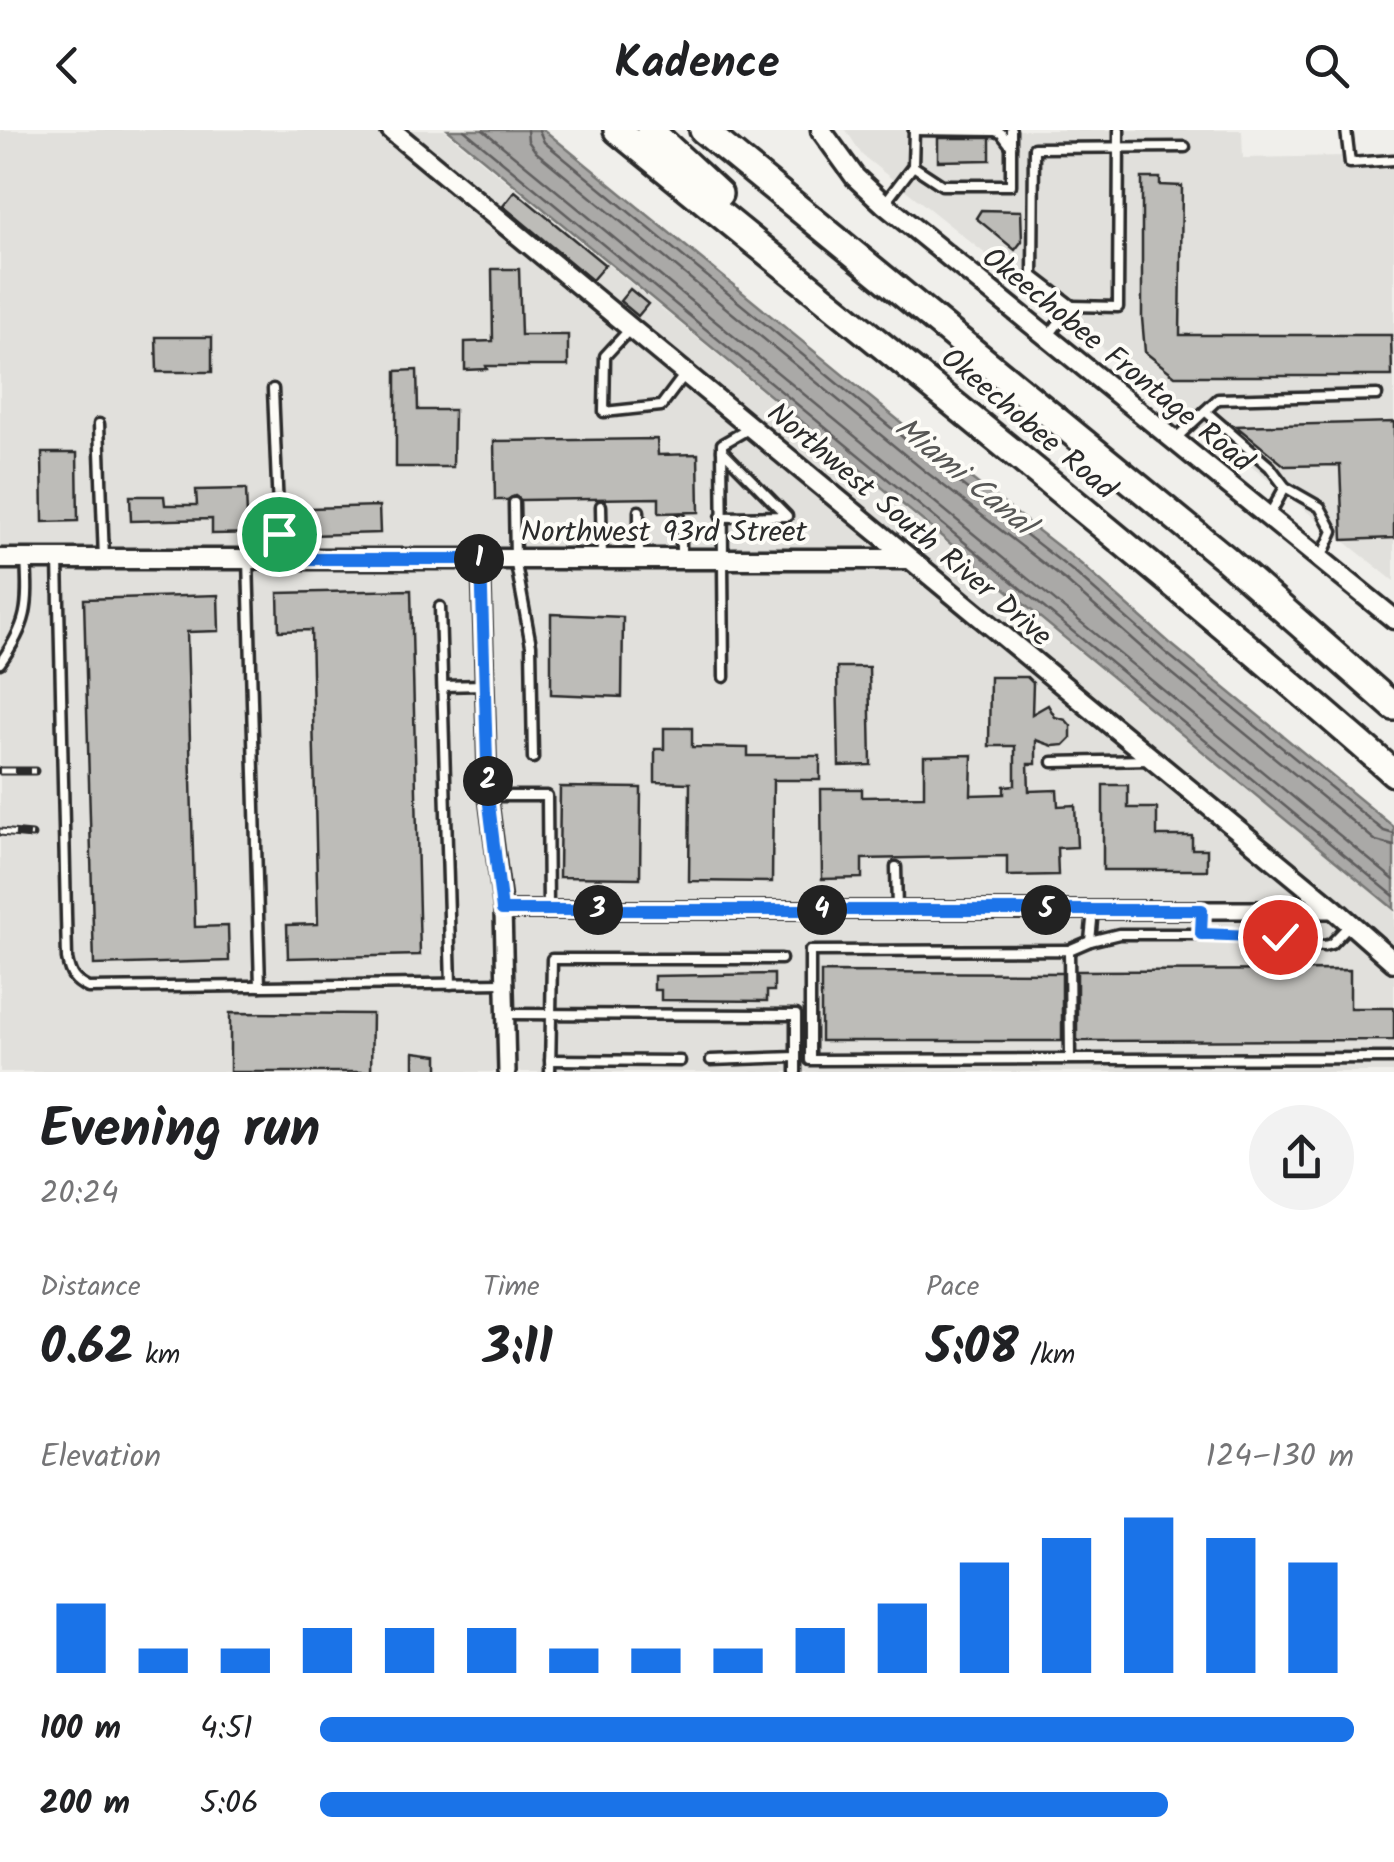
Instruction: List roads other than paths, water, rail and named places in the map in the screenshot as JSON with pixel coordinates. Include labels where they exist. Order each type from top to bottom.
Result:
[{"type":"highway","name":"Okeechobee Road","points":[[617,130],[843,310],[1394,773]]},
{"type":"highway","points":[[650,130],[843,310]]},
{"type":"highway","name":"Okeechobee Road","points":[[703,130],[1225,558],[1394,707]]},
{"type":"street","name":"Northwest South River Drive","points":[[391,130],[1394,962]]},
{"type":"street","name":"Okeechobee Frontage Road","points":[[821,130],[855,178],[884,204],[1394,619]]},
{"type":"street","points":[[840,130],[840,159]]},
{"type":"street","name":"Northwest 93rd Street","points":[[0,559],[908,559]]},
{"type":"street","points":[[481,559],[488,796],[502,910],[508,1072]]},
{"type":"street","points":[[502,910],[1335,910]]},
{"type":"lane","points":[[884,204],[913,166],[914,130],[995,131],[1002,133],[1011,146]]},
{"type":"lane","points":[[913,166],[942,185],[1011,185],[1011,130]]},
{"type":"lane","points":[[1119,130],[1119,148],[1118,307],[1072,306],[1033,276],[1034,148],[1119,148],[1185,147]]},
{"type":"lane","points":[[1346,130],[1350,162],[1394,160]]},
{"type":"lane","points":[[1047,339],[1072,306]]},
{"type":"lane","points":[[630,328],[605,356],[604,412],[661,406],[685,374]]},
{"type":"lane","points":[[273,390],[280,559]]},
{"type":"lane","points":[[1174,440],[1218,399],[1377,395]]},
{"type":"lane","points":[[1205,411],[1270,467],[1284,487],[1320,507],[1333,531],[1321,558]]},
{"type":"lane","points":[[99,424],[104,559]]},
{"type":"lane","points":[[724,677],[722,444],[750,428]]},
{"type":"lane","points":[[721,517],[787,516],[722,450]]},
{"type":"lane","points":[[1269,516],[1284,487]]},
{"type":"lane","points":[[514,503],[515,559],[531,645],[533,758]]},
{"type":"lane","points":[[600,506],[602,559]]},
{"type":"lane","points":[[639,510],[639,559]]},
{"type":"lane","points":[[681,519],[681,559]]},
{"type":"lane","points":[[0,663],[21,633],[28,596],[26,559]]},
{"type":"lane","points":[[58,559],[70,973],[77,983],[88,988],[505,984]]},
{"type":"lane","points":[[248,559],[260,986]]},
{"type":"lane","points":[[440,606],[451,984]]},
{"type":"lane","points":[[443,686],[484,685]]},
{"type":"lane","points":[[1054,762],[1153,760]]},
{"type":"lane","points":[[488,796],[546,796],[548,910]]},
{"type":"lane","points":[[896,866],[897,910]]},
{"type":"lane","points":[[1090,941],[1093,910]]},
{"type":"lane","points":[[1201,934],[1202,910]]},
{"type":"lane","points":[[1350,923],[1332,944],[1324,946],[1260,934],[1119,934],[1069,950],[810,951],[810,1060],[1394,1058]]},
{"type":"lane","points":[[1069,950],[1070,1060]]},
{"type":"lane","points":[[550,1072],[552,959],[780,958]]},
{"type":"lane","points":[[506,1014],[796,1015],[796,1072]]},
{"type":"lane","points":[[712,1060],[796,1057]]},
{"type":"lane","points":[[550,1060],[680,1062]]},
{"type":"water","name":"Miami Canal","points":[[448,130],[544,130],[936,451],[1081,564],[1171,644],[1394,827],[1394,909]]},
{"type":"railway","points":[[0,771],[35,771]]},
{"type":"railway","points":[[0,832],[32,835]]}]
